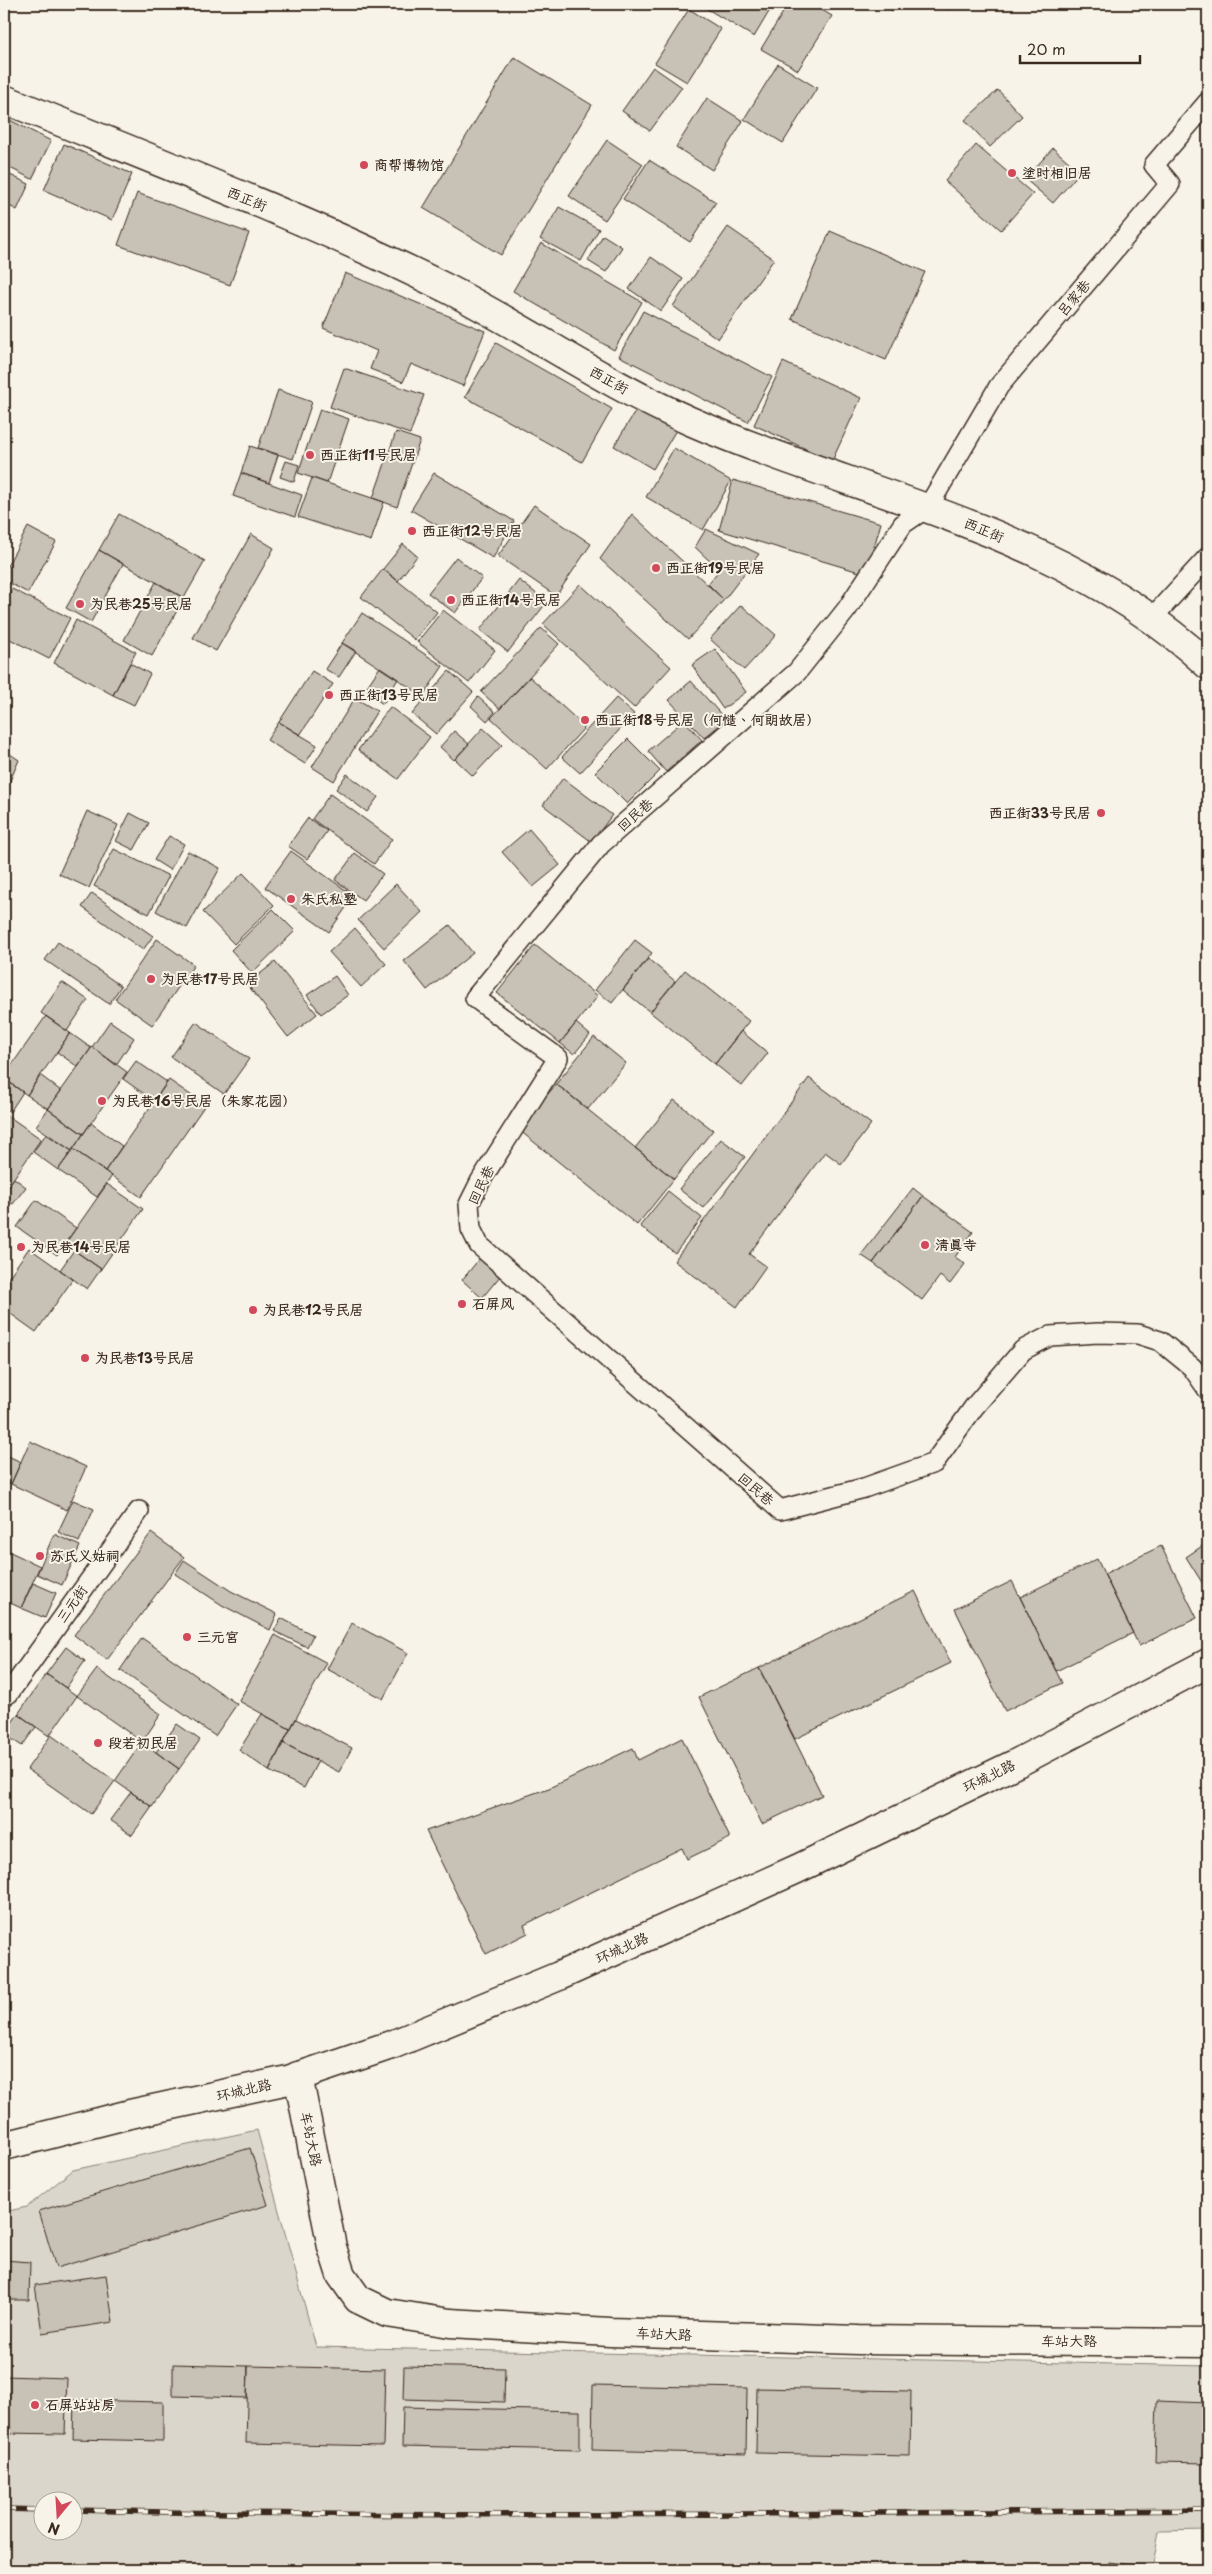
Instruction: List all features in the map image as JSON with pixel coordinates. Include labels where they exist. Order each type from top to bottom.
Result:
[{"type":"street","name":"西正街","points":[[4,99],[363,248],[463,298],[616,384],[687,420],[785,459],[928,507],[1063,564],[1120,596],[1152,618],[1208,665]]},
{"type":"street","name":"环城北路","points":[[4,2146],[130,2114],[240,2092],[298,2076],[394,2044],[540,1984],[797,1869],[1017,1763],[1208,1663]]},
{"type":"street","name":"车站大路","points":[[298,2076],[332,2247],[340,2276],[358,2299],[387,2313],[450,2323],[620,2333],[858,2340],[1208,2343]]},
{"type":"lane","name":"吕家巷","points":[[928,507],[999,386],[1170,184],[1154,165],[1208,102]]},
{"type":"lane","name":"回民巷","points":[[928,507],[903,524],[847,609],[797,672],[601,844],[475,998],[558,1058],[480,1180],[469,1204],[471,1229],[479,1245],[780,1510],[864,1488],[934,1463],[974,1407],[1023,1350],[1050,1336],[1098,1333],[1138,1334],[1160,1341],[1192,1367],[1208,1390]]},
{"type":"lane","points":[[1152,618],[1208,556]]},
{"type":"lane","name":"三元街","points":[[4,1696],[10,1692],[139,1511]]},
{"type":"shaded area","points":[[257,2130],[316,2347],[1208,2366],[1208,2530],[1159,2531],[1152,2570],[4,2570],[4,2212],[27,2207],[73,2170]]},
{"type":"building","points":[[699,4],[770,4],[773,5],[754,37]]},
{"type":"building","points":[[788,4],[812,4],[832,16],[798,70],[761,49]]},
{"type":"building","points":[[879,4],[897,4],[893,11]]},
{"type":"building","points":[[938,4],[952,4],[948,10]]},
{"type":"building","points":[[689,9],[721,29],[687,82],[655,63]]},
{"type":"building","points":[[514,57],[592,105],[501,255],[423,208]]},
{"type":"building","points":[[778,64],[817,88],[783,143],[744,119]]},
{"type":"building","points":[[653,67],[682,87],[650,131],[622,111]]},
{"type":"building","points":[[998,90],[1022,116],[990,147],[965,120]]},
{"type":"building","points":[[707,98],[743,121],[712,170],[676,147]]},
{"type":"building","points":[[4,117],[51,141],[32,179],[4,165]]},
{"type":"building","points":[[607,140],[643,164],[605,220],[569,196]]},
{"type":"building","points":[[64,144],[132,174],[112,220],[44,190]]},
{"type":"building","points":[[976,145],[1033,194],[1001,230],[945,181]]},
{"type":"building","points":[[1053,148],[1080,172],[1053,203],[1025,179]]},
{"type":"building","points":[[649,160],[716,202],[690,242],[623,199]]},
{"type":"building","points":[[4,172],[29,184],[17,210],[4,203]]},
{"type":"building","points":[[137,193],[249,233],[230,285],[118,245]]},
{"type":"building","points":[[559,207],[599,229],[581,261],[540,239]]},
{"type":"building","points":[[728,227],[774,259],[718,339],[673,306]]},
{"type":"building","points":[[830,231],[925,272],[886,360],[792,319]]},
{"type":"building","points":[[603,235],[622,247],[606,272],[588,261]]},
{"type":"building","points":[[541,243],[642,302],[614,350],[513,291]]},
{"type":"building","points":[[651,257],[683,279],[661,311],[629,289]]},
{"type":"building","points":[[345,273],[485,331],[463,386],[411,364],[403,382],[370,369],[377,351],[323,328]]},
{"type":"building","points":[[643,311],[772,377],[748,422],[619,356]]},
{"type":"building","points":[[496,343],[612,409],[582,462],[465,397]]},
{"type":"building","points":[[783,362],[861,398],[832,461],[754,425]]},
{"type":"building","points":[[344,368],[424,395],[410,434],[330,407]]},
{"type":"building","points":[[278,390],[312,402],[293,459],[258,448]]},
{"type":"building","points":[[638,407],[676,430],[653,469],[614,446]]},
{"type":"building","points":[[320,409],[349,419],[327,483],[298,473]]},
{"type":"building","points":[[396,432],[420,440],[397,507],[373,498]]},
{"type":"building","points":[[250,446],[278,455],[269,483],[241,473]]},
{"type":"building","points":[[674,448],[731,481],[703,530],[646,497]]},
{"type":"building","points":[[286,461],[299,465],[294,482],[280,477]]},
{"type":"building","points":[[241,473],[302,495],[295,517],[233,496]]},
{"type":"building","points":[[434,473],[514,521],[493,558],[411,510]]},
{"type":"building","points":[[312,478],[384,502],[371,541],[298,517]]},
{"type":"building","points":[[733,480],[881,523],[866,574],[719,530]]},
{"type":"building","points":[[534,505],[591,544],[556,596],[498,556]]},
{"type":"building","points":[[119,514],[205,561],[184,598],[99,550]]},
{"type":"building","points":[[632,514],[724,600],[688,639],[600,559]]},
{"type":"building","points":[[28,527],[56,542],[28,593],[4,580],[4,572]]},
{"type":"building","points":[[706,529],[759,554],[724,600],[708,584],[719,570],[695,547]]},
{"type":"building","points":[[251,534],[274,548],[216,651],[193,638]]},
{"type":"building","points":[[403,544],[417,556],[398,581],[383,569]]},
{"type":"building","points":[[99,550],[123,564],[91,622],[66,608]]},
{"type":"building","points":[[456,557],[482,578],[455,613],[428,593]]},
{"type":"building","points":[[383,569],[437,612],[415,640],[361,597]]},
{"type":"building","points":[[519,580],[547,602],[508,652],[480,630]]},
{"type":"building","points":[[156,582],[184,598],[152,656],[124,640]]},
{"type":"building","points":[[580,584],[671,667],[634,708],[543,624]]},
{"type":"building","points":[[12,589],[70,618],[49,659],[4,636],[4,606]]},
{"type":"building","points":[[741,605],[776,635],[744,670],[710,639]]},
{"type":"building","points":[[443,610],[495,650],[469,683],[417,642]]},
{"type":"building","points":[[362,613],[443,666],[423,696],[342,643]]},
{"type":"building","points":[[76,620],[136,652],[113,695],[54,663]]},
{"type":"building","points":[[541,628],[559,644],[500,709],[481,692]]},
{"type":"building","points":[[342,643],[356,651],[339,677],[325,669]]},
{"type":"building","points":[[715,649],[746,692],[723,709],[692,665]]},
{"type":"building","points":[[130,663],[150,674],[134,705],[113,695]]},
{"type":"building","points":[[380,667],[398,679],[383,704],[364,691]]},
{"type":"building","points":[[312,671],[333,684],[300,735],[279,722]]},
{"type":"building","points":[[449,671],[473,692],[436,734],[412,714]]},
{"type":"building","points":[[530,677],[585,727],[547,769],[491,718]]},
{"type":"building","points":[[691,681],[726,720],[704,738],[669,700]]},
{"type":"building","points":[[478,697],[495,712],[487,721],[471,706]]},
{"type":"building","points":[[355,698],[377,711],[334,781],[312,767]]},
{"type":"building","points":[[616,698],[634,714],[580,773],[562,757]]},
{"type":"building","points":[[390,707],[430,737],[398,779],[358,750]]},
{"type":"building","points":[[684,720],[702,740],[666,772],[648,751]]},
{"type":"building","points":[[279,722],[317,745],[305,764],[267,740]]},
{"type":"building","points":[[483,728],[502,745],[473,776],[455,759]]},
{"type":"building","points":[[454,731],[469,744],[454,760],[440,747]]},
{"type":"building","points":[[628,739],[660,771],[627,804],[595,772]]},
{"type":"building","points":[[4,750],[19,760],[6,790],[4,788]]},
{"type":"building","points":[[347,774],[378,797],[367,812],[336,789]]},
{"type":"building","points":[[563,778],[612,815],[592,842],[543,805]]},
{"type":"building","points":[[330,794],[392,839],[374,864],[312,819]]},
{"type":"building","points":[[87,811],[118,825],[89,888],[59,874]]},
{"type":"building","points":[[130,813],[149,823],[134,850],[116,841]]},
{"type":"building","points":[[308,818],[327,831],[307,859],[288,846]]},
{"type":"building","points":[[529,829],[560,865],[533,887],[502,852]]},
{"type":"building","points":[[169,836],[184,844],[170,870],[154,860]]},
{"type":"building","points":[[114,849],[169,876],[149,914],[94,886]]},
{"type":"building","points":[[188,851],[220,868],[187,928],[156,911]]},
{"type":"building","points":[[291,851],[354,896],[329,932],[265,887]]},
{"type":"building","points":[[355,853],[383,874],[363,900],[335,880]]},
{"type":"building","points":[[243,873],[274,905],[234,944],[203,912]]},
{"type":"building","points":[[396,884],[422,912],[384,948],[358,920]]},
{"type":"building","points":[[92,893],[153,936],[143,950],[82,907]]},
{"type":"building","points":[[273,909],[295,931],[252,973],[231,950]]},
{"type":"building","points":[[450,925],[473,953],[427,990],[404,961]]},
{"type":"building","points":[[355,928],[386,964],[361,987],[329,952]]},
{"type":"building","points":[[157,939],[194,965],[152,1025],[115,999]]},
{"type":"building","points":[[635,940],[652,953],[612,1003],[595,990]]},
{"type":"building","points":[[58,942],[121,986],[109,1004],[45,960]]},
{"type":"building","points":[[535,945],[598,996],[560,1043],[497,993]]},
{"type":"building","points":[[648,959],[675,981],[650,1012],[623,990]]},
{"type":"building","points":[[275,962],[317,1014],[288,1037],[247,984]]},
{"type":"building","points":[[685,970],[749,1021],[715,1064],[650,1012]]},
{"type":"building","points":[[335,976],[348,995],[321,1014],[307,995]]},
{"type":"building","points":[[62,982],[88,1000],[67,1031],[41,1013]]},
{"type":"building","points":[[46,1016],[70,1033],[27,1095],[4,1079],[4,1076]]},
{"type":"building","points":[[110,1021],[134,1038],[116,1065],[92,1047]]},
{"type":"building","points":[[196,1022],[249,1059],[224,1094],[171,1057]]},
{"type":"building","points":[[576,1023],[590,1035],[574,1054],[560,1043]]},
{"type":"building","points":[[741,1031],[768,1053],[742,1086],[715,1064]]},
{"type":"building","points":[[70,1033],[91,1048],[78,1067],[57,1052]]},
{"type":"building","points":[[594,1037],[626,1063],[588,1109],[556,1084]]},
{"type":"building","points":[[92,1047],[127,1072],[83,1134],[48,1109]]},
{"type":"building","points":[[136,1061],[167,1082],[154,1101],[123,1079]]},
{"type":"building","points":[[40,1075],[61,1091],[48,1109],[27,1095]]},
{"type":"building","points":[[809,1078],[871,1124],[841,1164],[825,1152],[749,1254],[766,1266],[737,1307],[674,1261]]},
{"type":"building","points":[[5,1079],[23,1092],[10,1112],[4,1108]]},
{"type":"building","points":[[169,1080],[205,1105],[141,1197],[105,1171]]},
{"type":"building","points":[[556,1084],[674,1179],[637,1225],[519,1130]]},
{"type":"building","points":[[674,1100],[713,1130],[674,1179],[635,1148]]},
{"type":"building","points":[[48,1109],[83,1134],[72,1151],[36,1126]]},
{"type":"building","points":[[4,1113],[41,1139],[4,1192]]},
{"type":"building","points":[[91,1123],[122,1146],[105,1171],[73,1149]]},
{"type":"building","points":[[46,1134],[72,1151],[58,1170],[33,1152]]},
{"type":"building","points":[[721,1139],[745,1157],[703,1208],[679,1189]]},
{"type":"building","points":[[73,1149],[112,1176],[97,1197],[58,1170]]},
{"type":"building","points":[[14,1178],[26,1187],[13,1204],[4,1198],[4,1192]]},
{"type":"building","points":[[107,1184],[143,1209],[101,1269],[65,1244]]},
{"type":"building","points":[[913,1188],[923,1196],[873,1263],[861,1255]]},
{"type":"building","points":[[668,1191],[702,1218],[675,1253],[640,1226]]},
{"type":"building","name":"清真寺","points":[[923,1196],[973,1232],[955,1257],[965,1264],[950,1284],[940,1276],[922,1300],[873,1263]]},
{"type":"building","points":[[36,1200],[76,1228],[57,1255],[17,1227]]},
{"type":"building","points":[[29,1248],[73,1279],[36,1332],[4,1309],[4,1284]]},
{"type":"building","points":[[74,1250],[101,1269],[87,1289],[60,1270]]},
{"type":"building","points":[[480,1258],[501,1275],[482,1298],[462,1280]]},
{"type":"building","points":[[30,1441],[86,1467],[67,1510],[11,1484]]},
{"type":"building","points":[[6,1455],[21,1462],[11,1484],[4,1481]]},
{"type":"building","points":[[73,1500],[94,1509],[79,1542],[58,1532]]},
{"type":"building","points":[[151,1533],[184,1557],[107,1660],[74,1635]]},
{"type":"building","points":[[54,1534],[80,1546],[62,1585],[37,1574]]},
{"type":"building","points":[[1208,1542],[1208,1592],[1186,1557]]},
{"type":"building","points":[[1161,1546],[1197,1618],[1139,1646],[1104,1574]]},
{"type":"building","points":[[4,1549],[40,1566],[21,1608],[4,1600]]},
{"type":"building","points":[[1097,1559],[1133,1633],[1056,1671],[1020,1597]]},
{"type":"building","points":[[184,1560],[231,1591],[277,1614],[270,1630],[222,1605],[175,1574]]},
{"type":"building","points":[[1012,1581],[1062,1683],[1005,1711],[955,1609]]},
{"type":"building","points":[[33,1583],[56,1593],[45,1618],[21,1608]]},
{"type":"building","points":[[915,1591],[951,1663],[795,1739],[759,1668]]},
{"type":"building","points":[[281,1618],[313,1635],[307,1647],[274,1631]]},
{"type":"building","points":[[352,1623],[408,1653],[383,1699],[327,1669]]},
{"type":"building","points":[[275,1635],[327,1663],[290,1729],[239,1701]]},
{"type":"building","points":[[142,1638],[237,1704],[215,1736],[120,1670]]},
{"type":"building","points":[[66,1647],[85,1661],[66,1688],[46,1674]]},
{"type":"building","points":[[759,1668],[822,1795],[762,1824],[699,1697]]},
{"type":"building","points":[[97,1669],[161,1714],[142,1742],[77,1696]]},
{"type":"building","points":[[46,1674],[77,1696],[49,1736],[18,1714]]},
{"type":"building","points":[[18,1714],[36,1727],[22,1746],[4,1734]]},
{"type":"building","points":[[262,1714],[290,1729],[269,1771],[239,1750]]},
{"type":"building","points":[[296,1719],[352,1748],[339,1772],[283,1743]]},
{"type":"building","points":[[177,1724],[200,1740],[179,1769],[156,1752]]},
{"type":"building","points":[[51,1735],[115,1781],[91,1814],[27,1769]]},
{"type":"building","points":[[682,1738],[730,1838],[687,1859],[682,1848],[524,1925],[528,1933],[486,1954],[426,1831],[549,1788],[633,1748],[638,1760]]},
{"type":"building","points":[[142,1742],[179,1769],[152,1807],[115,1781]]},
{"type":"building","points":[[283,1743],[318,1761],[304,1788],[269,1771]]},
{"type":"building","points":[[131,1792],[152,1807],[132,1835],[110,1820]]},
{"type":"building","points":[[250,2148],[268,2205],[56,2268],[39,2211]]},
{"type":"building","points":[[4,2260],[30,2262],[29,2300],[4,2300]]},
{"type":"building","points":[[106,2275],[113,2322],[42,2333],[35,2285]]},
{"type":"building","points":[[173,2364],[248,2366],[247,2398],[173,2396]]},
{"type":"building","points":[[248,2366],[385,2369],[383,2446],[246,2443]]},
{"type":"building","points":[[404,2366],[505,2368],[504,2402],[403,2399]]},
{"type":"building","name":"石屏站站房","points":[[4,2376],[67,2378],[65,2434],[4,2433]]},
{"type":"building","points":[[593,2385],[747,2388],[746,2454],[592,2450]]},
{"type":"building","points":[[757,2388],[911,2391],[910,2456],[756,2453]]},
{"type":"building","points":[[74,2400],[163,2402],[163,2441],[73,2439]]},
{"type":"building","points":[[1157,2401],[1208,2403],[1208,2463],[1155,2462]]},
{"type":"building","points":[[403,2407],[580,2411],[580,2450],[402,2446]]},
{"type":"building","points":[[1109,2562],[1148,2567],[1148,2570],[1107,2570]]},
{"type":"railway","points":[[4,2509],[32,2510]]},
{"type":"railway","points":[[82,2510],[498,2515],[1208,2510]]},
{"type":"place","name":"商帮博物馆","points":[[364,165]]},
{"type":"place","name":"塗时相旧居","points":[[1012,173]]},
{"type":"place","name":"西正街11号民居","points":[[310,455]]},
{"type":"place","name":"西正街12号民居","points":[[412,531]]},
{"type":"place","name":"西正街19号民居","points":[[656,568]]},
{"type":"place","name":"西正街14号民居","points":[[451,600]]},
{"type":"place","name":"为民巷25号民居","points":[[80,604]]},
{"type":"place","name":"西正街13号民居","points":[[329,695]]},
{"type":"place","name":"西正街18号民居（何慥、何朗故居）","points":[[585,720]]},
{"type":"place","name":"西正街33号民居","points":[[1101,813]]},
{"type":"place","name":"朱氏私塾","points":[[291,899]]},
{"type":"place","name":"为民巷17号民居","points":[[151,979]]},
{"type":"place","name":"为民巷16号民居（朱家花园）","points":[[102,1101]]},
{"type":"place","name":"清真寺","points":[[925,1245]]},
{"type":"place","name":"为民巷14号民居","points":[[21,1247]]},
{"type":"place","name":"石屏风","points":[[462,1304]]},
{"type":"place","name":"为民巷12号民居","points":[[253,1310]]},
{"type":"place","name":"为民巷13号民居","points":[[85,1358]]},
{"type":"place","name":"苏氏义姑祠","points":[[40,1556]]},
{"type":"place","name":"三元宫","points":[[187,1637]]},
{"type":"place","name":"段若初民居","points":[[98,1743]]},
{"type":"place","name":"石屏站站房","points":[[35,2405]]}]
